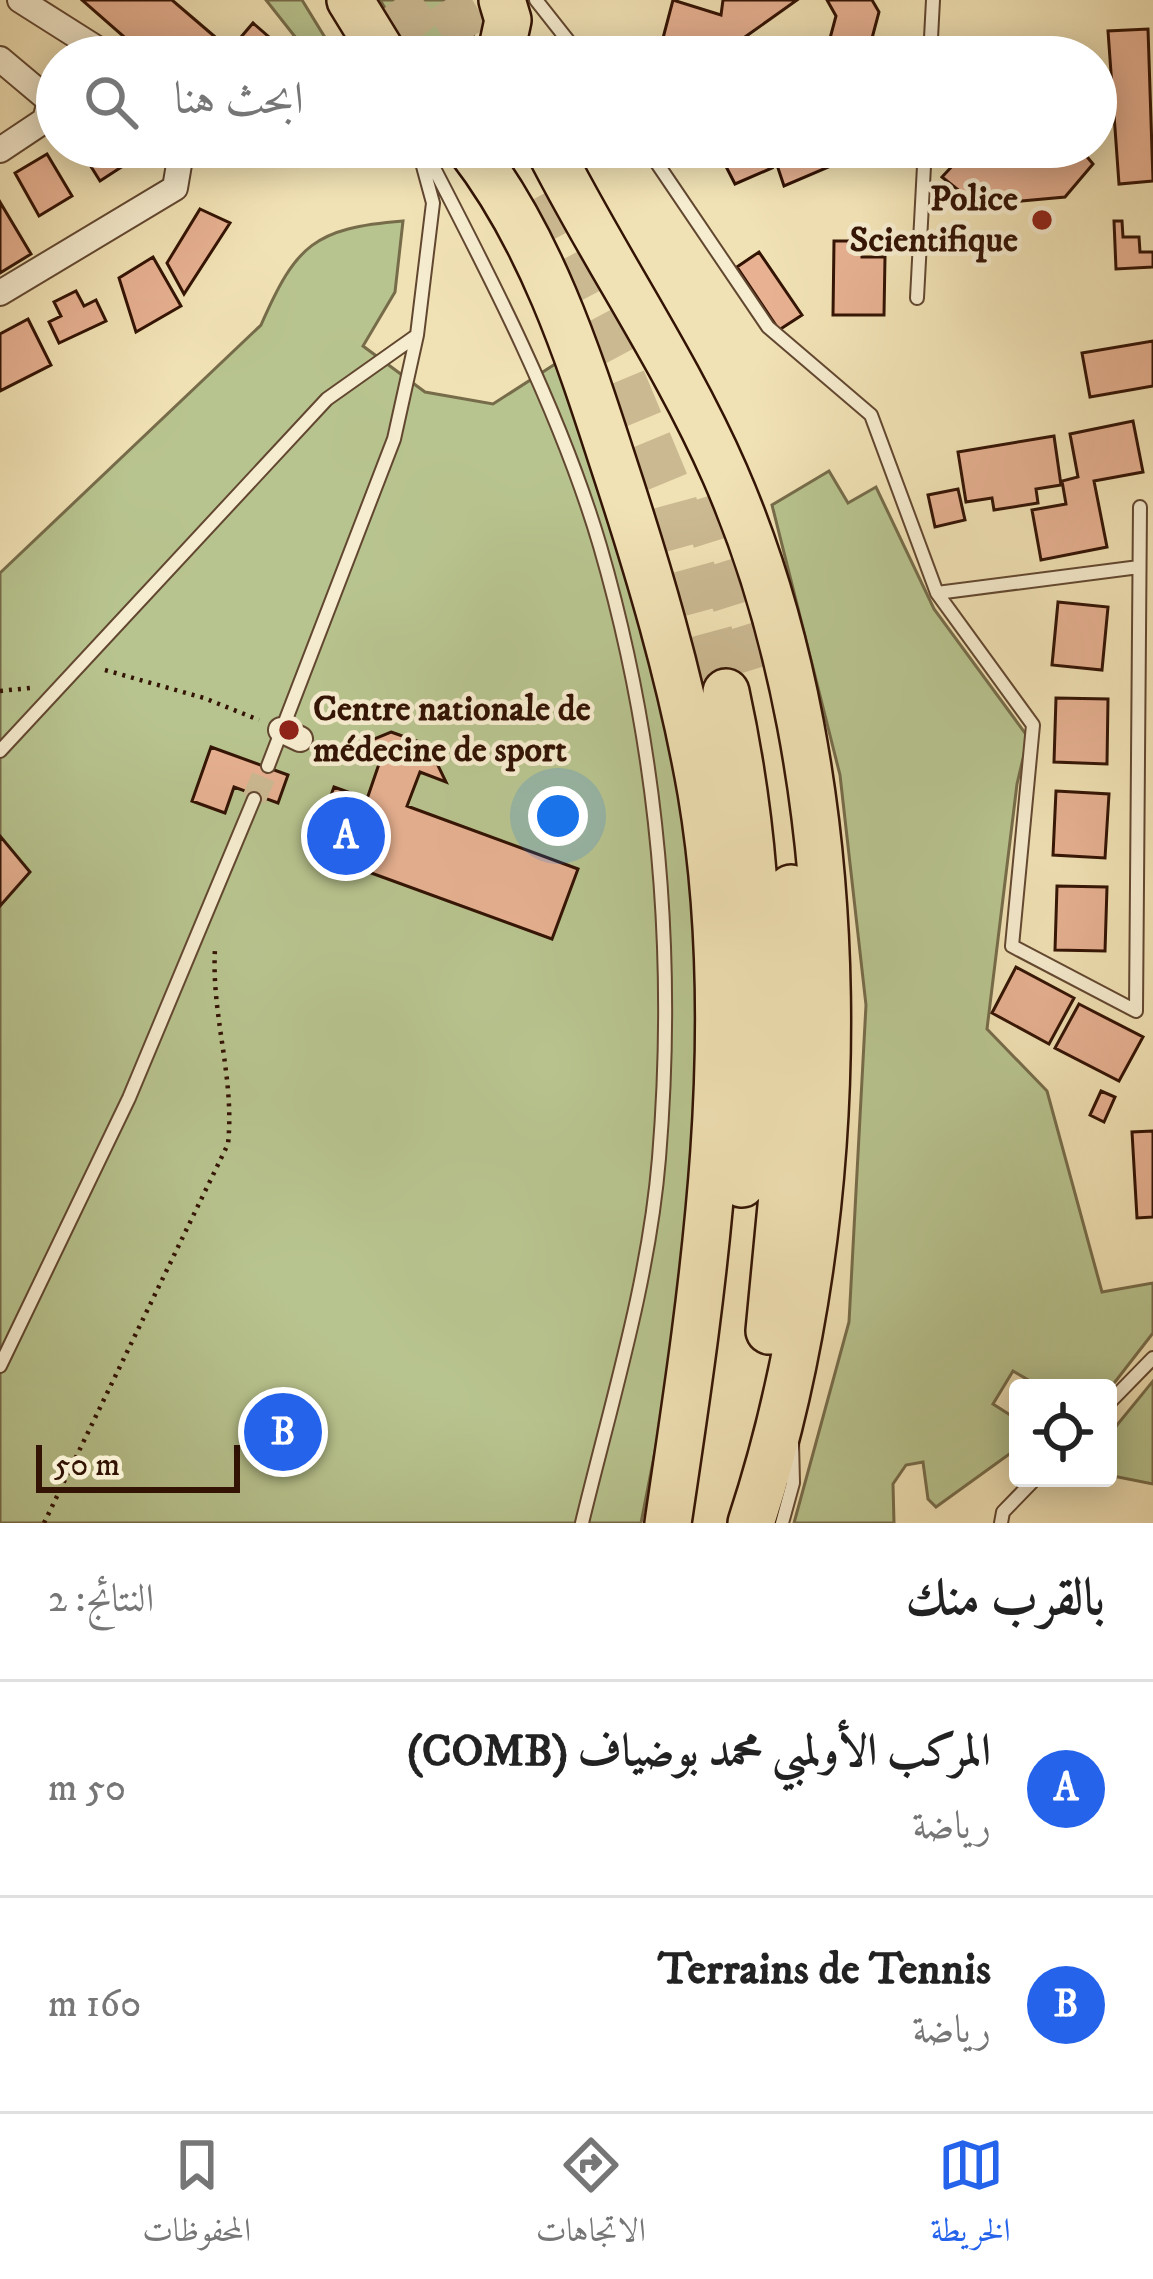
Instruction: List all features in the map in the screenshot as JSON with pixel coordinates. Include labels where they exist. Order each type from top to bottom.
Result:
[{"type":"highway","points":[[483,168],[519,224],[576,348],[679,682],[701,794],[714,921],[719,1108],[672,1523]]},
{"type":"highway","points":[[559,168],[725,474],[759,567],[793,705],[820,866],[827,1061],[811,1256],[792,1362],[751,1523]]},
{"type":"highway","points":[[672,1523],[728,1280],[754,1070],[754,856],[743,688],[789,857],[794,1030],[778,1262],[736,1523]]},
{"type":"street","points":[[20,0],[73,36]]},
{"type":"street","points":[[0,59],[36,85]]},
{"type":"street","points":[[0,150],[36,126]]},
{"type":"street","points":[[0,293],[175,188],[178,168]]},
{"type":"lane","points":[[931,36],[933,0]]},
{"type":"lane","points":[[268,766],[291,734],[394,440],[417,335],[433,203],[425,168]]},
{"type":"lane","points":[[430,168],[526,359],[599,543],[632,677],[662,857],[659,1160],[641,1273],[582,1523]]},
{"type":"lane","points":[[660,168],[768,327],[871,415],[937,593],[1033,725],[1012,946],[1136,1011],[1140,507]]},
{"type":"lane","points":[[917,298],[924,168]]},
{"type":"lane","points":[[0,752],[327,400],[417,335]]},
{"type":"lane","points":[[937,593],[1138,567]]},
{"type":"lane","points":[[0,1366],[129,1098],[254,800]]},
{"type":"lane","points":[[1117,1395],[1153,1358]]},
{"type":"lane","points":[[782,1523],[795,1460],[787,1429],[792,1362]]},
{"type":"lane","points":[[1000,1523],[1003,1512],[1027,1487]]},
{"type":"path","points":[[0,691],[110,669],[291,734]]},
{"type":"path","points":[[44,1523],[228,1144],[230,1086],[212,988],[215,892]]},
{"type":"green space","points":[[266,0],[302,0],[324,36],[294,36]]},
{"type":"green space","points":[[380,0],[468,0],[473,36],[403,35]]},
{"type":"green space","points":[[403,221],[395,292],[363,346],[425,392],[493,404],[566,357],[675,722],[705,1025],[676,1344],[641,1523],[0,1523],[0,573],[261,325],[285,276],[312,246],[348,229]]},
{"type":"green space","points":[[829,471],[848,503],[876,487],[934,609],[1028,737],[1017,784],[987,1029],[1047,1091],[1102,1292],[1153,1283],[1153,1333],[1117,1379],[1027,1379],[1013,1371],[993,1404],[1009,1414],[1009,1454],[936,1507],[928,1499],[923,1462],[906,1465],[893,1484],[894,1523],[794,1523],[849,1322],[866,1005],[840,775],[772,505]]},
{"type":"green space","points":[[1153,1381],[1153,1484],[1117,1477],[1117,1425]]},
{"type":"building","points":[[82,0],[172,0],[214,36],[123,36]]},
{"type":"building","points":[[673,0],[721,15],[723,0],[797,0],[746,36],[664,36]]},
{"type":"building","points":[[827,0],[872,0],[879,12],[873,36],[831,36],[836,16]]},
{"type":"building","points":[[253,23],[268,36],[242,36]]},
{"type":"building","points":[[1148,29],[1153,181],[1119,184],[1117,36],[1108,36],[1108,31]]},
{"type":"building","points":[[36,161],[36,168],[55,168],[72,196],[39,216],[15,173]]},
{"type":"building","points":[[92,168],[120,168],[100,181]]},
{"type":"building","points":[[727,168],[772,168],[735,184]]},
{"type":"building","points":[[778,168],[826,168],[784,186]]},
{"type":"building","points":[[950,168],[1090,168],[1065,197],[977,205],[942,177]]},
{"type":"building","points":[[0,202],[31,254],[0,273]]},
{"type":"building","points":[[200,209],[230,223],[184,294],[167,263]]},
{"type":"building","points":[[1114,221],[1122,221],[1123,237],[1139,237],[1140,252],[1153,252],[1153,267],[1116,269]]},
{"type":"building","points":[[834,241],[862,241],[862,257],[885,257],[884,315],[833,315]]},
{"type":"building","points":[[759,252],[802,315],[779,330],[737,267]]},
{"type":"building","points":[[153,257],[181,306],[136,332],[119,278]]},
{"type":"building","points":[[76,291],[84,306],[96,300],[106,321],[59,343],[49,322],[61,316],[54,302]]},
{"type":"building","points":[[28,319],[51,365],[0,391],[0,334]]},
{"type":"building","points":[[1153,341],[1153,386],[1090,397],[1082,353]]},
{"type":"building","points":[[1133,421],[1143,472],[1094,481],[1107,547],[1041,560],[1032,510],[1066,504],[1062,481],[1078,477],[1070,434]]},
{"type":"building","points":[[1054,436],[1061,485],[1036,489],[1038,503],[994,510],[992,498],[966,502],[958,452]]},
{"type":"building","points":[[958,489],[965,520],[935,527],[928,495]]},
{"type":"building","points":[[1058,602],[1108,607],[1102,670],[1052,665]]},
{"type":"building","points":[[1056,698],[1108,699],[1107,764],[1054,762]]},
{"type":"building","points":[[391,732],[428,745],[446,782],[420,772],[407,806],[578,869],[552,939],[311,851],[334,787],[367,799],[380,761],[357,746]]},
{"type":"building","points":[[211,747],[288,775],[278,803],[234,787],[225,813],[192,801]]},
{"type":"building","points":[[1056,791],[1109,794],[1105,858],[1053,855]]},
{"type":"building","points":[[0,836],[30,872],[0,906]]},
{"type":"building","points":[[1057,886],[1107,887],[1105,951],[1055,950]]},
{"type":"building","points":[[1016,967],[1074,998],[1049,1044],[992,1013]]},
{"type":"building","points":[[1079,1004],[1143,1037],[1119,1081],[1055,1048]]},
{"type":"building","points":[[1101,1091],[1115,1097],[1104,1122],[1090,1115]]},
{"type":"building","points":[[1153,1131],[1153,1217],[1137,1218],[1132,1132]]},
{"type":"tunnel","points":[[395,0],[423,36]]},
{"type":"tunnel","points":[[446,0],[468,36]]},
{"type":"tunnel","points":[[530,201],[618,367],[674,501],[726,692]]},
{"type":"tunnel","points":[[702,498],[760,685]]},
{"type":"tunnel","points":[[254,799],[268,766]]},
{"type":"place","name":"Police Scientifique","points":[[1042,220]]},
{"type":"place","name":"Centre nationale de médecine de sport","points":[[289,730]]},
{"type":"place","name":"المركب الأولمبي محمد بوضياف (COMB)","points":[[346,836]]},
{"type":"place","name":"Terrains de Tennis","points":[[283,1432]]}]
